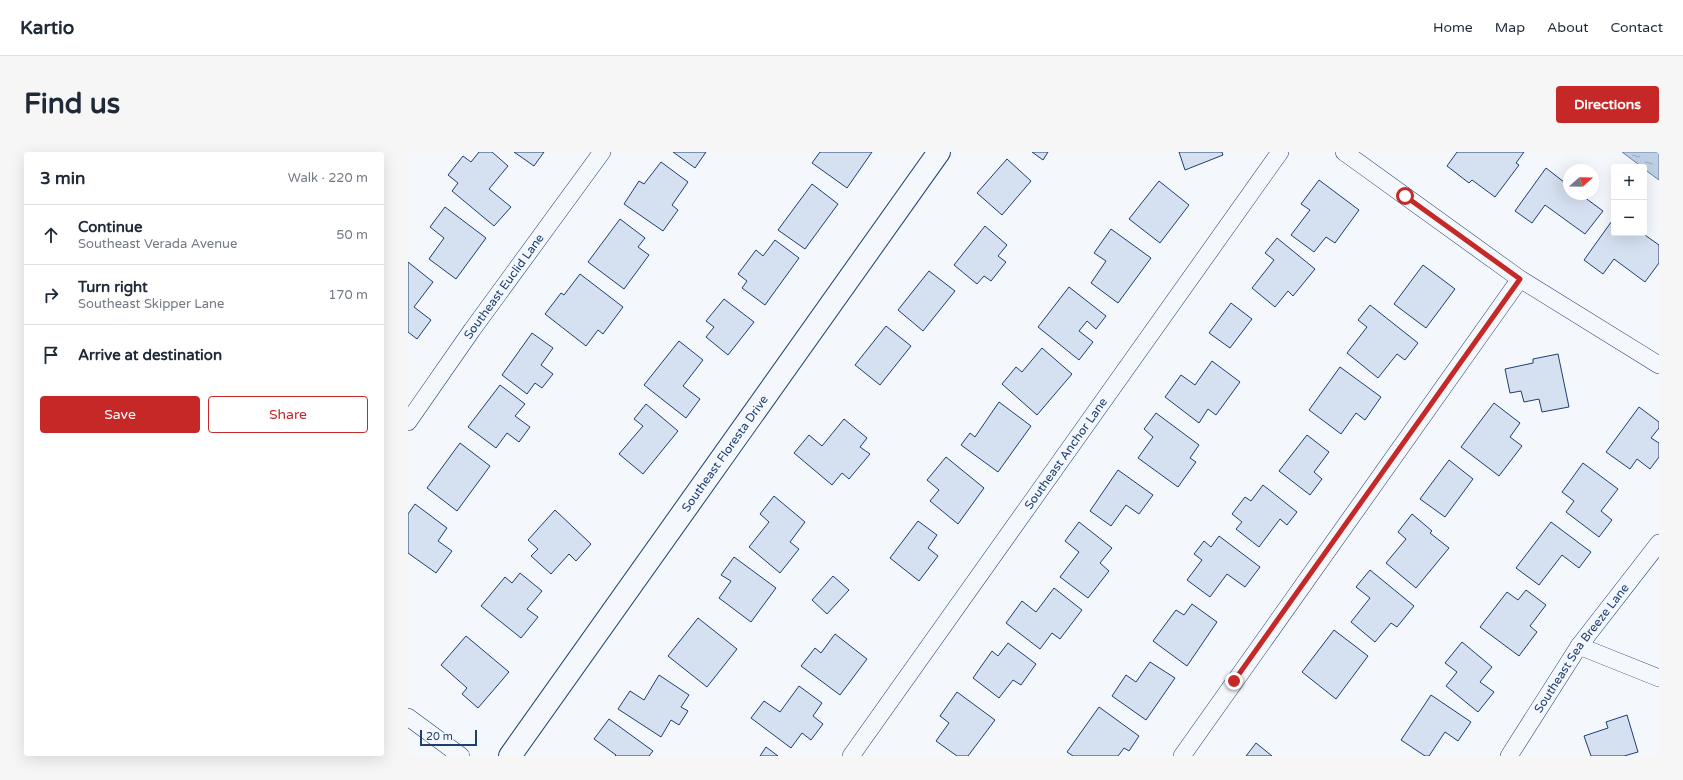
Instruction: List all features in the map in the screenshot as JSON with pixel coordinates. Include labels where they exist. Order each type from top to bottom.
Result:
[{"type":"street","name":"Southeast Euclid Lane","points":[[408,422],[472,330],[602,152]]},
{"type":"street","name":"Southeast Floresta Drive","points":[[510,756],[939,152]]},
{"type":"street","name":"Southeast Anchor Lane","points":[[851,756],[1280,152]]},
{"type":"street","points":[[1344,152],[1520,279],[1659,366]]},
{"type":"street","points":[[1182,756],[1520,279]]},
{"type":"street","name":"Southeast Sea Breeze Lane","points":[[1509,756],[1580,646],[1659,543]]},
{"type":"street","points":[[1580,646],[1659,678]]},
{"type":"street","points":[[408,717],[461,756]]},
{"type":"water","points":[[1622,152],[1659,152],[1659,180],[1647,171],[1647,164],[1638,164]]},
{"type":"building","points":[[479,152],[492,152],[508,166],[489,189],[511,207],[494,226],[452,191],[458,183],[448,175],[463,156],[471,162]]},
{"type":"building","points":[[514,152],[544,152],[534,166]]},
{"type":"building","points":[[673,152],[706,152],[695,168]]},
{"type":"building","points":[[820,152],[872,152],[847,188],[812,163]]},
{"type":"building","points":[[1032,152],[1048,152],[1043,160]]},
{"type":"building","points":[[1179,152],[1222,152],[1223,155],[1185,170]]},
{"type":"building","points":[[1457,152],[1524,152],[1516,163],[1519,165],[1495,197],[1472,180],[1469,183],[1447,166]]},
{"type":"building","points":[[1007,159],[1031,181],[1002,215],[977,193]]},
{"type":"building","points":[[661,162],[688,182],[672,205],[678,210],[663,231],[624,204],[639,181],[644,184]]},
{"type":"building","points":[[1546,168],[1563,181],[1563,200],[1588,200],[1603,211],[1585,234],[1545,205],[1532,223],[1515,211]]},
{"type":"building","points":[[1319,180],[1359,210],[1335,243],[1326,237],[1314,252],[1291,235],[1310,210],[1301,204]]},
{"type":"building","points":[[1159,181],[1189,205],[1160,243],[1129,219]]},
{"type":"building","points":[[812,184],[838,204],[805,249],[778,230]]},
{"type":"building","points":[[445,207],[486,238],[456,279],[429,259],[444,238],[430,227]]},
{"type":"building","points":[[620,219],[645,238],[638,247],[649,255],[624,289],[588,262]]},
{"type":"building","points":[[1611,222],[1611,236],[1646,236],[1659,245],[1659,263],[1645,282],[1614,259],[1603,274],[1584,260]]},
{"type":"building","points":[[985,226],[1007,245],[998,256],[1006,262],[991,281],[984,276],[977,284],[954,265]]},
{"type":"building","points":[[1111,229],[1151,258],[1118,303],[1091,283],[1106,261],[1094,253]]},
{"type":"building","points":[[1277,238],[1315,269],[1293,296],[1288,291],[1275,307],[1252,288],[1274,260],[1265,253]]},
{"type":"building","points":[[775,240],[799,258],[765,305],[742,288],[747,281],[738,274],[756,250],[763,256]]},
{"type":"building","points":[[408,262],[433,282],[414,307],[431,320],[417,339],[408,332]]},
{"type":"building","points":[[1423,265],[1455,289],[1426,328],[1394,304]]},
{"type":"building","points":[[929,271],[955,291],[923,331],[898,310]]},
{"type":"building","points":[[580,274],[623,307],[603,334],[598,330],[586,346],[545,314],[561,293],[564,295]]},
{"type":"building","points":[[1069,287],[1106,316],[1096,329],[1087,321],[1079,331],[1093,342],[1079,360],[1038,327]]},
{"type":"building","points":[[724,299],[754,322],[728,355],[706,337],[714,327],[706,321]]},
{"type":"building","points":[[1231,303],[1252,319],[1230,348],[1209,333]]},
{"type":"building","points":[[1370,305],[1418,343],[1405,360],[1397,354],[1378,378],[1347,353],[1367,327],[1358,320]]},
{"type":"building","points":[[886,326],[911,346],[880,385],[855,365]]},
{"type":"building","points":[[532,333],[553,348],[541,365],[553,374],[542,388],[535,383],[527,394],[502,375]]},
{"type":"building","points":[[679,341],[703,360],[683,386],[700,399],[686,418],[644,385]]},
{"type":"building","points":[[1042,348],[1072,374],[1037,415],[1002,384],[1016,367],[1022,372]]},
{"type":"building","points":[[1558,354],[1569,407],[1542,412],[1539,399],[1524,402],[1521,391],[1510,393],[1505,369],[1533,363],[1533,359]]},
{"type":"building","points":[[1212,361],[1240,382],[1216,415],[1208,409],[1199,423],[1165,397],[1181,375],[1195,385]]},
{"type":"building","points":[[1340,367],[1381,397],[1365,420],[1356,413],[1341,434],[1309,410]]},
{"type":"building","points":[[500,385],[525,404],[515,416],[530,427],[519,442],[507,433],[496,448],[468,427]]},
{"type":"building","points":[[999,402],[1031,426],[998,472],[961,445],[970,433],[975,437]]},
{"type":"building","points":[[1494,403],[1520,423],[1510,437],[1522,446],[1499,476],[1461,447]]},
{"type":"building","points":[[646,404],[678,431],[643,474],[619,454],[643,426],[634,419]]},
{"type":"building","points":[[1639,407],[1659,422],[1659,428],[1651,438],[1659,443],[1659,457],[1650,469],[1637,459],[1630,469],[1606,452]]},
{"type":"building","points":[[1156,413],[1199,445],[1190,458],[1196,462],[1178,487],[1138,458],[1153,437],[1144,429]]},
{"type":"building","points":[[844,419],[867,438],[860,447],[870,454],[849,479],[842,473],[832,485],[794,453],[809,435],[822,446]]},
{"type":"building","points":[[1307,435],[1329,452],[1314,472],[1322,479],[1310,495],[1279,471]]},
{"type":"building","points":[[460,443],[490,466],[457,511],[427,488]]},
{"type":"building","points":[[946,457],[984,488],[958,524],[930,501],[939,490],[927,480]]},
{"type":"building","points":[[1449,460],[1473,479],[1445,517],[1420,499]]},
{"type":"building","points":[[1583,463],[1618,489],[1601,511],[1612,520],[1599,537],[1566,512],[1574,501],[1562,492]]},
{"type":"building","points":[[1118,470],[1153,495],[1139,514],[1126,505],[1111,526],[1090,511]]},
{"type":"building","points":[[1263,485],[1297,512],[1287,525],[1280,519],[1259,547],[1236,529],[1242,522],[1232,514],[1245,497],[1251,501]]},
{"type":"building","points":[[774,496],[805,522],[790,542],[799,549],[780,573],[749,547],[769,522],[760,514]]},
{"type":"building","points":[[415,504],[447,528],[438,541],[452,551],[436,573],[408,553],[408,514]]},
{"type":"building","points":[[555,510],[591,544],[576,561],[569,554],[551,574],[531,556],[538,549],[528,540]]},
{"type":"building","points":[[1412,514],[1432,531],[1430,533],[1449,548],[1416,588],[1386,563],[1406,539],[1398,532]]},
{"type":"building","points":[[918,521],[937,535],[928,548],[938,556],[919,581],[890,558]]},
{"type":"building","points":[[1079,522],[1112,548],[1100,563],[1109,571],[1088,598],[1060,577],[1079,552],[1065,541]]},
{"type":"building","points":[[1551,522],[1591,552],[1579,568],[1562,555],[1539,585],[1516,568]]},
{"type":"building","points":[[1219,536],[1260,567],[1245,587],[1227,574],[1210,597],[1187,580],[1202,560],[1194,554],[1204,541],[1211,547]]},
{"type":"building","points":[[734,557],[776,588],[751,622],[719,598],[731,581],[721,575]]},
{"type":"building","points":[[1370,570],[1414,606],[1397,627],[1391,623],[1375,642],[1351,622],[1370,598],[1356,587]]},
{"type":"building","points":[[520,573],[542,591],[527,609],[538,617],[521,638],[481,606],[505,577],[512,583]]},
{"type":"building","points":[[833,576],[849,590],[827,614],[812,600]]},
{"type":"building","points":[[1054,588],[1082,610],[1060,639],[1052,633],[1040,649],[1006,623],[1022,601],[1036,612]]},
{"type":"building","points":[[1526,590],[1546,605],[1530,626],[1537,632],[1519,656],[1480,627],[1507,592],[1518,600]]},
{"type":"building","points":[[1192,604],[1217,622],[1187,666],[1153,641],[1176,610],[1184,615]]},
{"type":"building","points":[[698,618],[737,649],[707,687],[668,656]]},
{"type":"building","points":[[1334,630],[1368,656],[1336,699],[1302,672]]},
{"type":"building","points":[[835,634],[867,659],[840,695],[801,666],[815,648],[821,653]]},
{"type":"building","points":[[466,636],[509,672],[478,708],[462,694],[467,688],[441,665]]},
{"type":"building","points":[[1462,642],[1492,667],[1480,682],[1494,692],[1478,712],[1446,686],[1457,672],[1445,663]]},
{"type":"building","points":[[1008,643],[1036,664],[1021,685],[1013,680],[999,698],[973,678],[992,651],[998,656]]},
{"type":"building","points":[[1150,662],[1175,678],[1146,720],[1112,696],[1126,675],[1136,682]]},
{"type":"building","points":[[659,675],[689,695],[681,707],[688,711],[679,725],[671,720],[661,737],[618,709],[630,691],[644,700]]},
{"type":"building","points":[[799,686],[822,703],[813,716],[823,724],[811,740],[802,733],[791,748],[751,718],[764,701],[780,712]]},
{"type":"building","points":[[957,692],[995,720],[968,756],[957,756],[936,741],[949,723],[940,716]]},
{"type":"building","points":[[1431,695],[1471,722],[1458,741],[1445,732],[1429,756],[1425,756],[1401,740]]},
{"type":"building","points":[[1099,707],[1139,736],[1129,751],[1124,748],[1118,756],[1073,756],[1067,752]]},
{"type":"building","points":[[1627,715],[1638,752],[1624,756],[1591,756],[1584,736],[1608,728],[1606,722]]},
{"type":"building","points":[[609,719],[653,751],[649,756],[615,756],[616,755],[594,739]]},
{"type":"building","points":[[1256,743],[1272,756],[1246,756]]},
{"type":"building","points":[[766,747],[778,756],[760,756]]},
{"type":"route","points":[[1234,681],[1520,279],[1405,196]]}]
